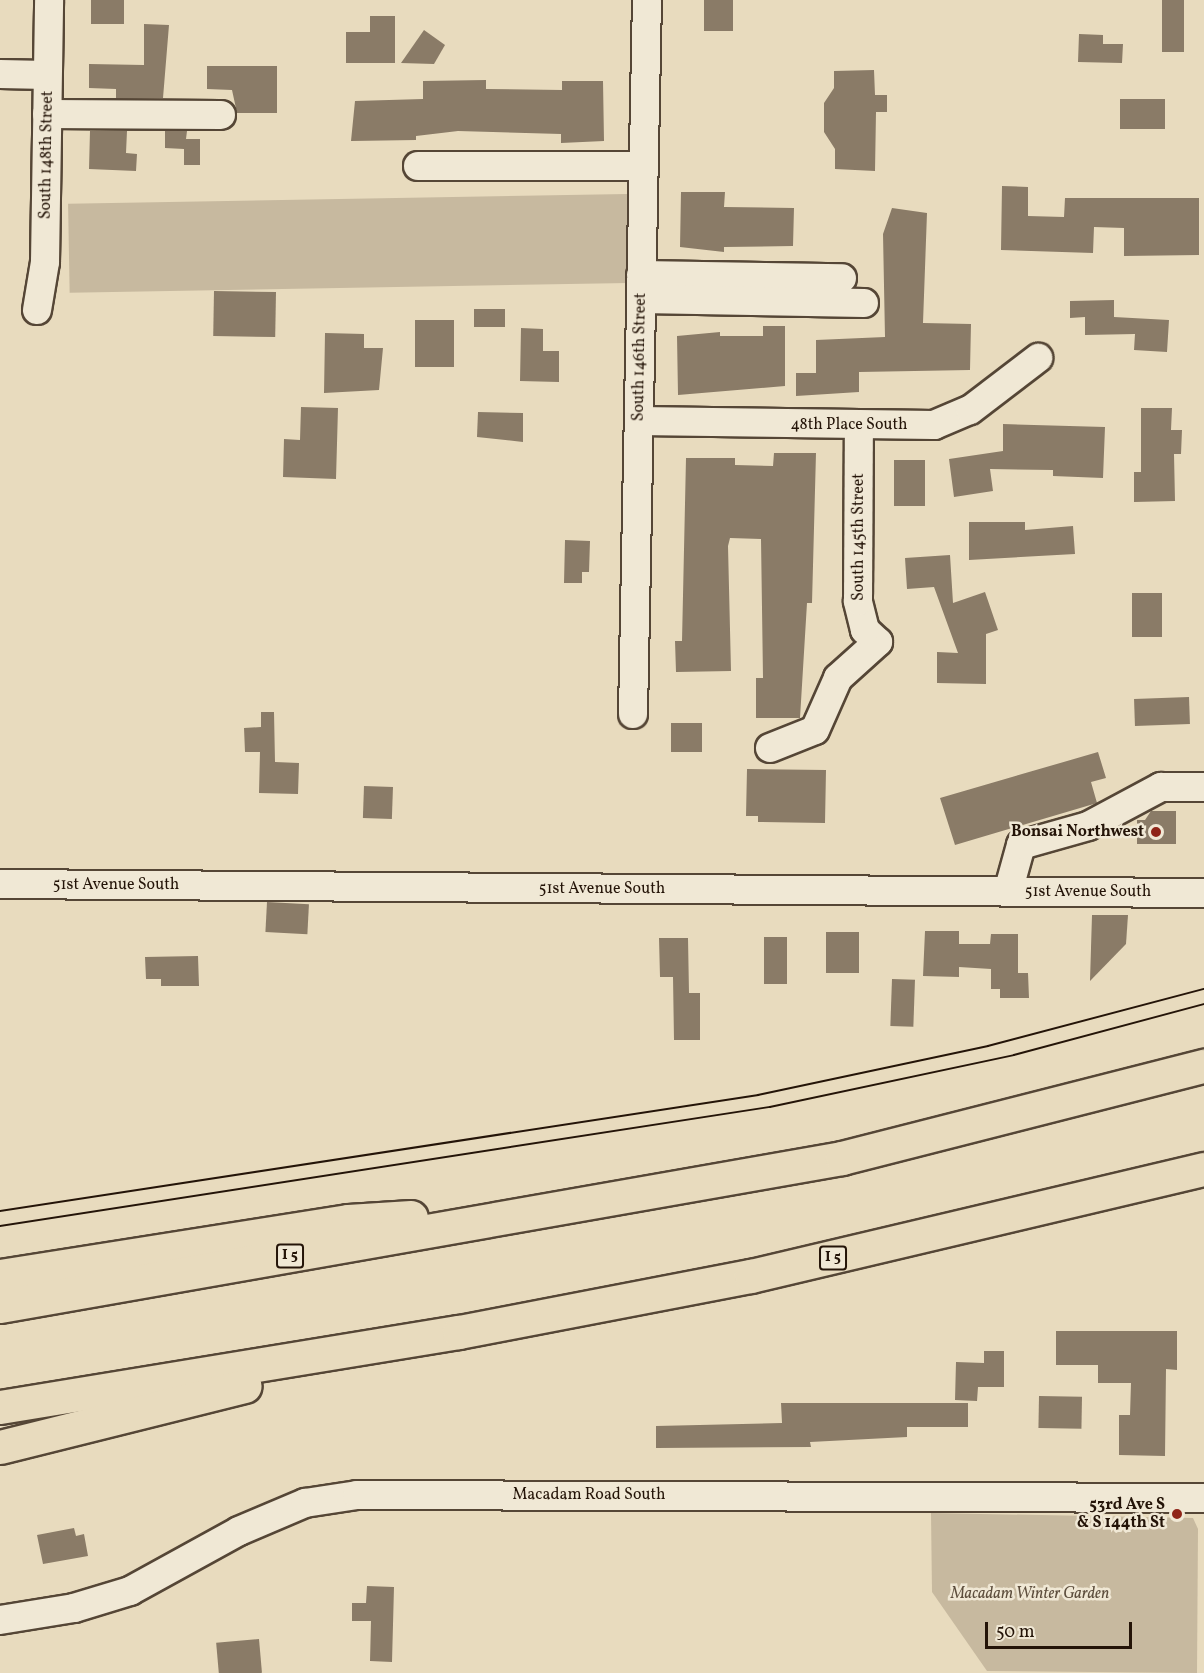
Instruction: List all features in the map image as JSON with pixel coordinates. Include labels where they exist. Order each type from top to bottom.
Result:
[{"type":"highway","name":"I 5","points":[[0,1306],[580,1206],[842,1158],[1204,1066]]},
{"type":"highway","name":"I 5","points":[[0,1407],[459,1332],[896,1245],[1204,1169]]},
{"type":"highway","points":[[0,1276],[348,1221],[580,1206]]},
{"type":"highway","points":[[0,1447],[459,1332]]},
{"type":"street","name":"South 148th Street","points":[[37,310],[45,262],[49,0]]},
{"type":"street","name":"South 146th Street","points":[[633,714],[647,0]]},
{"type":"street","points":[[0,74],[47,75]]},
{"type":"street","points":[[47,114],[221,115]]},
{"type":"street","points":[[418,166],[643,166]]},
{"type":"street","points":[[641,287],[842,278]]},
{"type":"street","points":[[641,287],[864,303]]},
{"type":"street","name":"48th Place South","points":[[639,421],[859,426],[952,422],[1038,358]]},
{"type":"street","name":"South 145th Street","points":[[770,748],[814,730],[838,678],[878,642],[865,630],[858,601],[859,426]]},
{"type":"street","points":[[1008,892],[1021,845],[1088,826],[1161,787],[1204,787]]},
{"type":"street","name":"51st Avenue South","points":[[0,885],[1204,893]]},
{"type":"street","name":"Macadam Road South","points":[[0,1620],[74,1608],[130,1591],[286,1511],[357,1495],[1204,1498]]},
{"type":"green space","points":[[627,194],[629,283],[70,293],[68,204]]},
{"type":"green space","name":"Macadam Winter Garden","points":[[931,1513],[1193,1518],[1198,1529],[1197,1673],[987,1671],[932,1592]]},
{"type":"building","points":[[91,0],[124,0],[124,24],[91,24]]},
{"type":"building","points":[[704,0],[733,0],[733,31],[704,31]]},
{"type":"building","points":[[1162,0],[1184,0],[1184,52],[1162,52]]},
{"type":"building","points":[[370,16],[395,16],[395,63],[346,63],[346,32],[370,32]]},
{"type":"building","points":[[144,24],[169,25],[163,98],[116,98],[116,89],[89,88],[89,64],[144,65]]},
{"type":"building","points":[[424,30],[445,45],[434,64],[401,63]]},
{"type":"building","points":[[1079,34],[1103,35],[1103,44],[1123,44],[1122,63],[1078,62]]},
{"type":"building","points":[[207,66],[277,66],[277,113],[237,113],[232,90],[207,89]]},
{"type":"building","points":[[874,70],[875,95],[887,95],[887,112],[876,112],[875,171],[835,169],[835,149],[824,132],[824,103],[834,88],[834,71]]},
{"type":"building","points":[[486,80],[486,89],[562,90],[562,81],[603,81],[604,141],[561,143],[561,134],[458,131],[416,136],[416,140],[351,141],[355,101],[423,99],[423,81]]},
{"type":"building","points":[[1120,99],[1165,99],[1165,129],[1120,129]]},
{"type":"building","points":[[90,131],[127,131],[126,153],[137,154],[136,171],[89,169]]},
{"type":"building","points":[[165,131],[187,131],[186,139],[200,139],[200,165],[184,165],[184,149],[165,148]]},
{"type":"building","points":[[1002,186],[1028,187],[1028,216],[1064,217],[1065,198],[1199,198],[1199,255],[1124,256],[1124,228],[1094,227],[1093,253],[1001,250]]},
{"type":"building","points":[[681,192],[725,192],[724,207],[794,208],[793,246],[724,247],[724,252],[680,247]]},
{"type":"building","points":[[892,208],[927,213],[923,323],[971,324],[970,370],[859,372],[859,392],[796,396],[796,373],[816,373],[816,340],[885,337],[883,234]]},
{"type":"building","points":[[214,291],[276,292],[275,337],[213,336]]},
{"type":"building","points":[[1114,300],[1114,317],[1169,320],[1167,352],[1134,350],[1135,334],[1085,335],[1085,317],[1070,318],[1070,301]]},
{"type":"building","points":[[474,309],[505,309],[505,327],[474,327]]},
{"type":"building","points":[[415,320],[454,320],[454,367],[415,367]]},
{"type":"building","points":[[763,326],[785,326],[785,386],[678,395],[677,336],[720,332],[720,336],[763,336]]},
{"type":"building","points":[[521,328],[543,329],[543,351],[559,351],[559,382],[520,381]]},
{"type":"building","points":[[325,333],[364,334],[364,348],[383,348],[379,390],[324,393]]},
{"type":"building","points":[[301,407],[338,408],[336,479],[283,477],[284,439],[300,440]]},
{"type":"building","points":[[1141,408],[1172,408],[1171,430],[1182,430],[1181,454],[1174,454],[1175,501],[1134,502],[1134,472],[1141,472]]},
{"type":"building","points":[[478,412],[523,413],[523,442],[477,437]]},
{"type":"building","points":[[1003,424],[1105,427],[1103,478],[1053,476],[1053,470],[990,469],[993,491],[954,497],[949,459],[1003,451]]},
{"type":"building","points":[[774,453],[816,453],[812,603],[807,603],[800,718],[756,718],[756,678],[763,678],[761,539],[730,538],[728,546],[731,671],[676,672],[675,641],[682,641],[686,458],[735,458],[735,465],[773,466]]},
{"type":"building","points":[[894,460],[925,460],[925,506],[894,506]]},
{"type":"building","points":[[969,522],[1025,522],[1025,530],[1073,526],[1075,554],[969,560]]},
{"type":"building","points":[[565,540],[590,541],[589,572],[582,572],[582,583],[564,583]]},
{"type":"building","points":[[950,555],[953,603],[985,592],[998,630],[986,634],[986,684],[937,683],[937,652],[958,653],[934,587],[907,589],[905,558]]},
{"type":"building","points":[[1132,593],[1162,593],[1162,637],[1132,637]]},
{"type":"building","points":[[1189,697],[1190,724],[1135,726],[1134,699]]},
{"type":"building","points":[[261,712],[274,712],[275,762],[299,763],[298,794],[259,793],[260,752],[245,752],[244,728],[261,727]]},
{"type":"building","points":[[671,723],[702,723],[702,752],[671,752]]},
{"type":"building","points":[[1098,752],[1106,778],[1091,782],[1097,803],[955,845],[940,798]]},
{"type":"building","points":[[747,769],[826,770],[825,823],[758,822],[758,816],[746,816]]},
{"type":"building","points":[[364,786],[393,787],[392,819],[363,818]]},
{"type":"building","name":"Bonsai Northwest","points":[[1151,811],[1176,811],[1176,844],[1137,844],[1137,820],[1145,820]]},
{"type":"building","points":[[267,902],[309,904],[307,934],[265,932]]},
{"type":"building","points":[[1092,915],[1128,915],[1126,944],[1090,981]]},
{"type":"building","points":[[925,931],[959,931],[959,944],[990,944],[991,934],[1018,934],[1018,973],[1028,973],[1029,998],[1000,998],[1000,989],[991,989],[991,969],[959,967],[959,977],[923,976]]},
{"type":"building","points":[[826,932],[859,932],[859,973],[826,973]]},
{"type":"building","points":[[764,937],[787,937],[787,984],[764,984]]},
{"type":"building","points":[[659,938],[688,938],[689,993],[700,993],[700,1040],[674,1040],[673,977],[660,977]]},
{"type":"building","points":[[198,956],[199,986],[161,986],[161,979],[146,979],[145,957]]},
{"type":"building","points":[[892,979],[915,980],[913,1027],[890,1026]]},
{"type":"building","points":[[1056,1331],[1177,1331],[1177,1370],[1166,1369],[1165,1456],[1119,1455],[1119,1415],[1130,1415],[1131,1383],[1098,1383],[1098,1365],[1056,1365]]},
{"type":"building","points":[[984,1351],[1004,1351],[1004,1387],[978,1387],[977,1401],[955,1400],[956,1362],[984,1363]]},
{"type":"building","points":[[1039,1396],[1082,1397],[1081,1429],[1038,1428]]},
{"type":"building","points":[[781,1403],[968,1403],[968,1427],[907,1427],[907,1437],[810,1442],[811,1447],[656,1448],[656,1426],[782,1423]]},
{"type":"building","points":[[74,1528],[76,1536],[84,1534],[88,1556],[43,1564],[37,1535]]},
{"type":"building","points":[[367,1586],[394,1587],[392,1662],[370,1661],[371,1621],[352,1621],[352,1603],[366,1603]]},
{"type":"building","points":[[259,1639],[262,1673],[219,1673],[216,1643]]},
{"type":"tram line","points":[[0,1211],[758,1095],[988,1046],[1204,989]]},
{"type":"tram line","points":[[0,1226],[770,1107],[1014,1055],[1204,1004]]},
{"type":"place","name":"Bonsai Northwest","points":[[1156,832]]},
{"type":"place","name":"53rd Ave S & S 144th St","points":[[1177,1514]]}]
